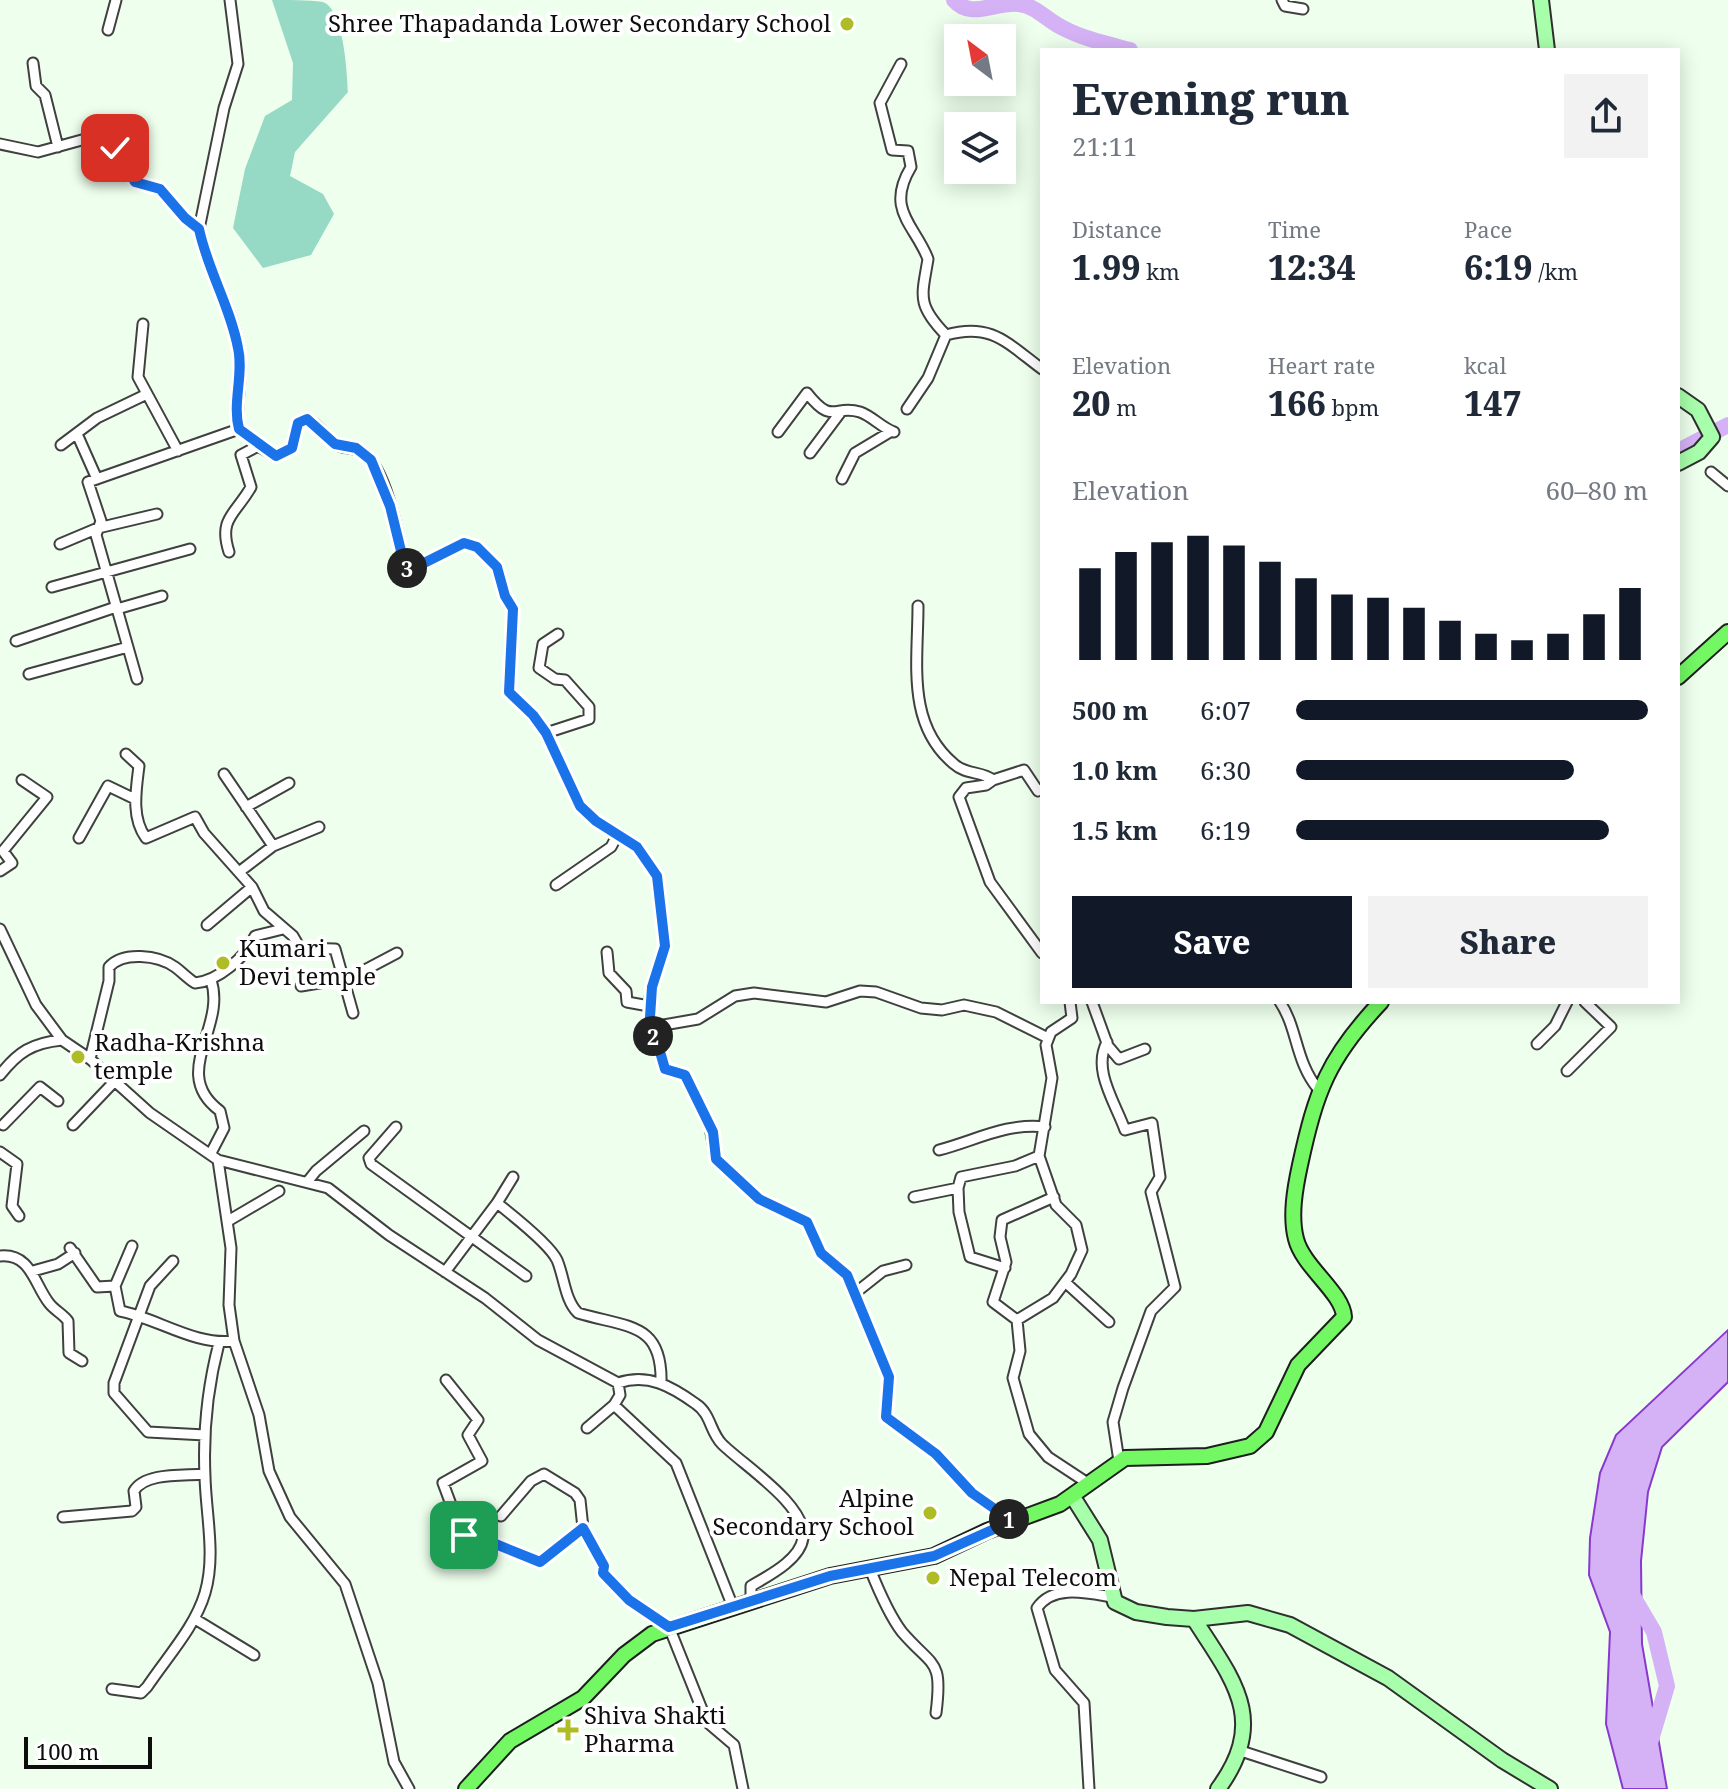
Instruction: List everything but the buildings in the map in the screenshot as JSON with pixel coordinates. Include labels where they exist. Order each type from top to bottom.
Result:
[{"type":"main road","points":[[1680,675],[1728,632]]},
{"type":"main road","points":[[466,1789],[510,1741],[583,1698],[634,1645],[669,1627],[830,1576],[934,1556],[1073,1497],[1119,1461],[1139,1456],[1207,1456],[1250,1446],[1266,1432],[1298,1365],[1341,1322],[1344,1309],[1303,1256],[1295,1229],[1296,1185],[1318,1089],[1350,1037],[1379,1004]]},
{"type":"street","points":[[108,30],[116,0]]},
{"type":"street","points":[[230,0],[238,64],[224,108],[199,229],[206,262],[232,318],[238,344],[239,429],[258,446],[276,456],[287,452],[296,440],[298,423],[307,419],[314,422],[335,444],[356,448],[371,460],[410,570],[464,543],[477,547],[493,563],[515,616],[509,692],[533,715],[546,733],[580,806],[644,855],[660,885],[665,946],[649,1006],[665,1069],[685,1075],[709,1122],[716,1159],[759,1199],[807,1222],[821,1253],[847,1275],[891,1383],[884,1411],[886,1417],[936,1454],[972,1493],[1012,1521]]},
{"type":"street","points":[[1282,0],[1285,6],[1303,9]]},
{"type":"street","points":[[1541,0],[1547,48]]},
{"type":"street","points":[[33,63],[36,86],[45,95],[58,147]]},
{"type":"street","points":[[901,64],[880,103],[881,110],[892,150],[908,151],[911,167],[904,179],[903,213],[928,259],[921,288],[925,311],[946,335]]},
{"type":"street","points":[[0,144],[38,152],[89,138],[102,141],[115,148],[135,182],[160,189],[199,229]]},
{"type":"street","points":[[143,324],[138,377],[178,451]]},
{"type":"street","points":[[946,335],[966,329],[985,331],[1008,342],[1040,367]]},
{"type":"street","points":[[907,409],[928,378],[946,335]]},
{"type":"street","points":[[778,432],[807,393],[822,409],[840,413],[860,412],[892,432],[855,453],[842,479]]},
{"type":"street","points":[[61,445],[97,418],[147,394]]},
{"type":"street","points":[[1680,397],[1698,410],[1711,431],[1709,441],[1699,452],[1680,462]]},
{"type":"street","points":[[810,453],[840,413]]},
{"type":"street","points":[[137,679],[96,535],[101,521],[88,482],[239,429]]},
{"type":"street","points":[[77,434],[97,479]]},
{"type":"street","points":[[229,552],[224,536],[227,520],[251,487],[241,455],[258,446]]},
{"type":"street","points":[[1711,472],[1728,486]]},
{"type":"street","points":[[60,544],[98,528],[157,514]]},
{"type":"street","points":[[52,587],[190,549]]},
{"type":"street","points":[[16,641],[162,596]]},
{"type":"street","points":[[918,606],[921,720],[952,763],[964,772],[993,780]]},
{"type":"street","points":[[546,733],[589,719],[589,707],[565,680],[555,679],[539,668],[543,644],[558,634]]},
{"type":"street","points":[[29,674],[128,647]]},
{"type":"street","points":[[126,754],[139,766],[135,799],[139,829],[146,838],[195,817],[252,887],[264,911],[293,936],[300,948],[335,949],[353,1013]]},
{"type":"street","points":[[1040,790],[1024,770],[986,785],[966,788],[959,797],[976,837],[977,855],[990,882],[1040,950]]},
{"type":"street","points":[[224,774],[273,846]]},
{"type":"street","points":[[0,871],[12,863],[3,851],[47,797],[22,780]]},
{"type":"street","points":[[246,807],[289,783]]},
{"type":"street","points":[[79,838],[108,786],[135,799]]},
{"type":"street","points":[[239,872],[273,846],[319,827]]},
{"type":"street","points":[[556,885],[611,847],[618,834]]},
{"type":"street","points":[[207,925],[252,887]]},
{"type":"street","points":[[0,929],[36,1005],[62,1040],[90,1059],[113,1083],[214,1156],[328,1188],[538,1340],[618,1383],[636,1377],[661,1384],[700,1406],[721,1443],[784,1496],[797,1513],[804,1533],[800,1546],[788,1560],[751,1586],[751,1601]]},
{"type":"street","points":[[90,1059],[109,981],[109,967],[115,960],[131,956],[157,961],[175,967],[195,983],[211,980],[250,947],[255,936],[283,929]]},
{"type":"street","points":[[607,952],[609,973],[626,991],[627,1002],[649,1006]]},
{"type":"street","points":[[301,986],[343,980],[397,953]]},
{"type":"street","points":[[211,980],[214,1009],[199,1065],[198,1085],[205,1099],[220,1111],[224,1128],[214,1156],[228,1221],[229,1305],[234,1341],[259,1415],[274,1488],[290,1517],[345,1584],[378,1683],[394,1762],[409,1789]]},
{"type":"street","points":[[652,1027],[698,1019],[735,996],[754,993],[826,1002],[860,991],[876,992],[921,1008],[942,1010],[964,1005],[996,1012],[1048,1038]]},
{"type":"street","points":[[1048,1038],[1072,1018],[1070,1004]]},
{"type":"street","points":[[1093,1004],[1107,1042],[1119,1059],[1145,1049]]},
{"type":"street","points":[[1281,1004],[1301,1065],[1318,1089]]},
{"type":"street","points":[[1537,1044],[1555,1026],[1566,1004]]},
{"type":"street","points":[[1567,1071],[1611,1027],[1587,1004]]},
{"type":"street","points":[[1017,1320],[1053,1298],[1080,1258],[1082,1241],[1076,1225],[1059,1210],[1039,1156],[1039,1140],[1045,1127],[1052,1078],[1048,1038]]},
{"type":"street","points":[[0,1075],[11,1059],[26,1047],[62,1040]]},
{"type":"street","points":[[1107,1042],[1100,1055],[1101,1071],[1125,1130],[1152,1123],[1160,1177],[1151,1192],[1175,1287],[1151,1311],[1123,1388],[1113,1422],[1119,1461]]},
{"type":"street","points":[[73,1125],[113,1083]]},
{"type":"street","points":[[1,1125],[40,1087],[58,1101]]},
{"type":"street","points":[[939,1150],[991,1133],[1030,1125],[1045,1127]]},
{"type":"street","points":[[396,1127],[369,1158],[371,1164],[526,1276]]},
{"type":"street","points":[[308,1181],[364,1131]]},
{"type":"street","points":[[0,1152],[17,1164],[12,1206],[19,1216]]},
{"type":"street","points":[[1005,1268],[970,1257],[959,1212],[961,1177],[1015,1166],[1039,1156]]},
{"type":"street","points":[[445,1272],[513,1177]]},
{"type":"street","points":[[914,1197],[958,1188]]},
{"type":"street","points":[[228,1221],[279,1191]]},
{"type":"street","points":[[1054,1197],[1002,1220],[1000,1237],[1005,1268],[993,1302],[1017,1320],[1020,1351],[1013,1378],[1029,1434],[1042,1452],[1089,1484]]},
{"type":"street","points":[[497,1203],[526,1224],[539,1243],[555,1255],[578,1313],[644,1334],[657,1343],[662,1357],[661,1384]]},
{"type":"street","points":[[132,1246],[115,1286],[119,1310],[140,1313],[167,1327],[219,1343],[234,1341]]},
{"type":"street","points":[[33,1271],[58,1264],[73,1250],[97,1287],[115,1286]]},
{"type":"street","points":[[0,1256],[15,1257],[33,1271],[49,1303],[68,1321],[69,1353],[82,1361]]},
{"type":"street","points":[[173,1261],[150,1286],[114,1383],[114,1393],[148,1432],[205,1435]]},
{"type":"street","points":[[854,1294],[883,1271],[906,1265]]},
{"type":"street","points":[[1065,1282],[1109,1322]]},
{"type":"street","points":[[112,1689],[141,1693],[195,1619],[205,1594],[210,1564],[204,1474],[205,1435],[211,1375],[219,1343]]},
{"type":"street","points":[[446,1380],[478,1420],[468,1435],[482,1461],[443,1483],[462,1534],[480,1531],[493,1543],[540,1562],[583,1528]]},
{"type":"street","points":[[587,1428],[614,1405],[620,1395],[618,1383]]},
{"type":"street","points":[[614,1405],[676,1463],[733,1607]]},
{"type":"street","points":[[63,1517],[132,1511],[136,1507],[134,1491],[140,1483],[204,1474]]},
{"type":"street","points":[[501,1516],[531,1481],[544,1474],[575,1493],[582,1509],[583,1528],[604,1566],[603,1573],[614,1587],[669,1627],[707,1722],[734,1745],[743,1789]]},
{"type":"street","points":[[1073,1497],[1105,1550],[1112,1597]]},
{"type":"street","points":[[870,1569],[900,1628],[935,1664],[939,1693],[936,1713]]},
{"type":"street","points":[[1089,1789],[1084,1703],[1055,1670],[1037,1608],[1051,1595],[1084,1592],[1112,1597],[1136,1612],[1194,1619],[1248,1613],[1290,1625],[1388,1678],[1502,1760],[1550,1789]]},
{"type":"street","points":[[195,1619],[254,1655]]},
{"type":"street","points":[[1194,1619],[1239,1690],[1241,1751],[1218,1789]]},
{"type":"street","points":[[1241,1751],[1321,1777]]},
{"type":"shaded area","points":[[272,0],[323,2],[330,7],[343,42],[348,92],[295,152],[290,176],[323,194],[334,214],[311,255],[263,268],[233,228],[245,169],[265,116],[292,100],[293,63]]},
{"type":"shaded area","points":[[1728,1330],[1728,1382],[1662,1447],[1648,1492],[1641,1561],[1642,1644],[1667,1789],[1623,1789],[1606,1724],[1610,1632],[1589,1575],[1590,1538],[1600,1473],[1616,1435]]},
{"type":"waterway","points":[[954,0],[968,9],[1025,5],[1071,32],[1122,48]]},
{"type":"waterway","points":[[1680,450],[1728,425]]},
{"type":"waterway","points":[[1631,1593],[1654,1632],[1667,1686],[1650,1743]]},
{"type":"place","name":"Shree Thapadanda Lower Secondary School","points":[[847,24]]},
{"type":"place","name":"Kumari Devi temple","points":[[223,963]]},
{"type":"place","name":"Radha-Krishna temple","points":[[78,1057]]},
{"type":"place","name":"Alpine Secondary School","points":[[930,1513]]},
{"type":"place","name":"Nepal Telecom","points":[[933,1578]]},
{"type":"place","name":"Shiva Shakti Pharma","points":[[568,1730]]},
{"type":"route","points":[[115,148],[135,182],[160,189],[199,229],[206,262],[232,318],[241,359],[239,429],[269,455],[276,456],[292,448],[298,423],[307,419],[340,447],[356,448],[364,453],[376,469],[397,528],[404,563],[410,570],[464,543],[477,547],[497,567],[505,596],[515,616],[509,658],[509,692],[533,715],[546,733],[580,806],[596,821],[637,847],[660,885],[665,946],[649,1006],[654,1040],[662,1064],[668,1072],[685,1075],[713,1132],[716,1159],[759,1199],[807,1222],[821,1253],[847,1275],[891,1383],[884,1406],[888,1420],[936,1454],[972,1493],[1012,1521],[934,1556],[830,1576],[669,1627],[614,1587],[603,1573],[604,1566],[583,1528],[566,1538],[545,1561],[540,1562],[493,1543],[480,1531],[464,1535]]}]
